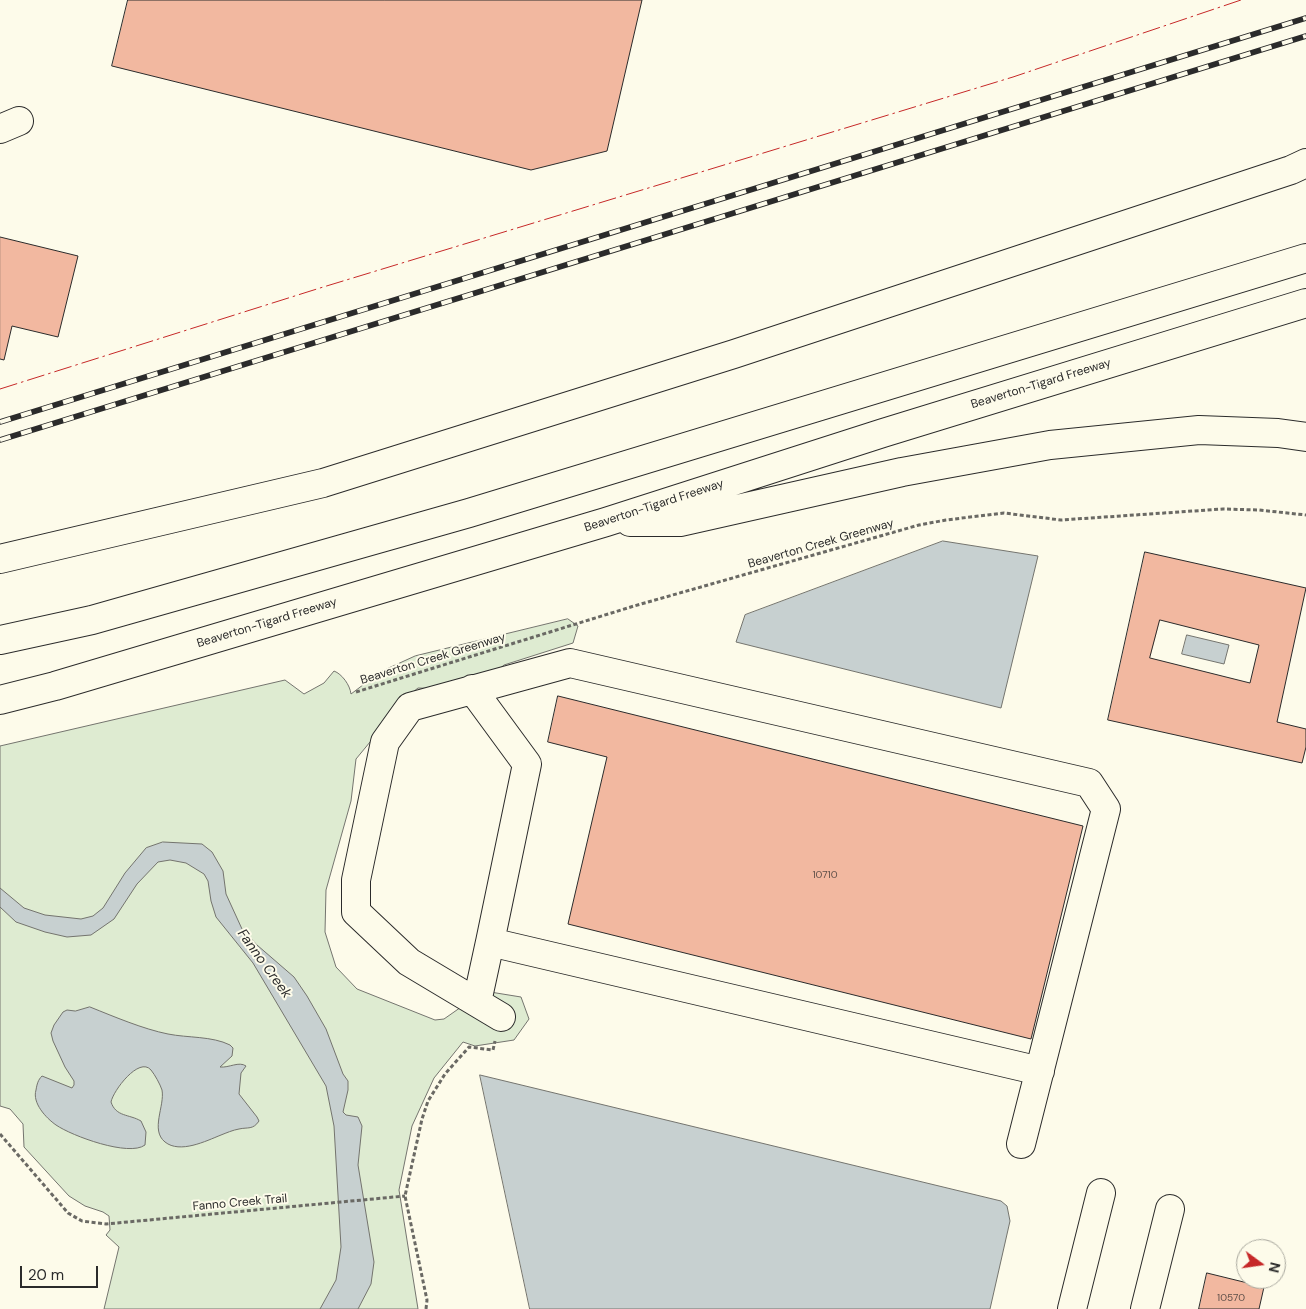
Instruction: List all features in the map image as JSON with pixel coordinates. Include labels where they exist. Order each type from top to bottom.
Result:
[{"type":"main road","points":[[0,558],[323,483],[734,354],[1298,167]]},
{"type":"main road","points":[[0,640],[92,620],[459,515],[1306,258]]},
{"type":"main road","name":"Beaverton-Tigard Freeway","points":[[0,700],[65,684],[606,522],[892,430],[1306,303]]},
{"type":"main road","points":[[606,522],[680,522],[902,472],[1050,444],[1199,430],[1278,433],[1306,437]]},
{"type":"main road","points":[[502,1017],[409,962],[356,912],[356,880],[385,742],[410,707],[570,663],[1089,783],[1106,810],[1021,1144]]},
{"type":"main road","points":[[472,689],[527,764],[477,1002]]},
{"type":"main road","points":[[490,942],[1040,1072]]},
{"type":"main road","points":[[1072,1309],[1101,1193]]},
{"type":"main road","points":[[1145,1309],[1170,1209]]},
{"type":"path","name":"Beaverton Creek Greenway","points":[[356,692],[634,606],[920,524],[1004,513],[1061,520],[1223,509],[1259,510],[1306,515]]},
{"type":"path","points":[[426,1309],[427,1300],[405,1196],[422,1119],[428,1101],[445,1074],[469,1048]]},
{"type":"path","name":"Fanno Creek Trail","points":[[0,1134],[68,1213],[82,1221],[106,1224],[405,1196]]},
{"type":"green space","points":[[568,619],[578,626],[573,643],[504,665],[475,690],[418,688],[408,696],[356,759],[351,801],[326,890],[325,932],[336,967],[357,989],[435,1020],[444,1019],[484,991],[521,997],[529,1019],[514,1040],[475,1046],[463,1042],[434,1078],[412,1126],[399,1190],[418,1309],[104,1309],[119,1247],[106,1235],[110,1230],[109,1216],[85,1206],[69,1196],[24,1147],[23,1124],[10,1109],[0,1106],[0,746],[285,680],[304,694],[324,683],[334,671],[345,680],[351,694],[380,672],[415,656]]},
{"type":"water","points":[[943,541],[1038,556],[1001,708],[736,642],[745,615]]},
{"type":"water","points":[[1187,635],[1229,645],[1224,664],[1182,654]]},
{"type":"water","name":"Fanno Creek","points":[[163,842],[202,844],[212,852],[223,871],[226,894],[242,929],[257,945],[294,977],[326,1029],[343,1074],[348,1081],[343,1112],[346,1115],[358,1117],[362,1126],[358,1165],[374,1262],[371,1284],[358,1309],[320,1309],[336,1280],[341,1247],[334,1126],[326,1086],[253,963],[216,917],[208,881],[204,874],[186,863],[170,860],[158,862],[137,884],[114,919],[91,935],[67,937],[45,932],[16,922],[0,907],[0,888],[24,908],[45,915],[81,919],[93,916],[103,908],[125,873],[146,848]]},
{"type":"water","points":[[90,1007],[158,1032],[216,1040],[230,1045],[233,1048],[232,1056],[220,1067],[240,1064],[246,1066],[241,1073],[239,1094],[257,1117],[259,1121],[257,1124],[185,1147],[178,1147],[165,1142],[161,1137],[158,1124],[162,1090],[153,1072],[146,1067],[134,1071],[121,1083],[111,1102],[113,1107],[120,1113],[141,1121],[146,1132],[145,1145],[137,1148],[127,1148],[100,1144],[56,1125],[44,1114],[38,1105],[35,1095],[38,1082],[42,1076],[72,1088],[74,1081],[65,1067],[51,1033],[63,1012]]},
{"type":"water","points":[[480,1075],[1001,1201],[1007,1206],[1010,1221],[990,1309],[530,1309]]},
{"type":"building","points":[[128,0],[642,0],[607,151],[531,170],[112,66]]},
{"type":"building","points":[[0,237],[78,256],[58,337],[12,326],[4,360],[0,359]]},
{"type":"building","points":[[1145,552],[1306,588],[1277,722],[1306,729],[1306,747],[1302,763],[1108,720]],"holes":[[[1160,620],[1259,645],[1250,683],[1150,658]]]},
{"type":"building","points":[[558,696],[1083,826],[1031,1039],[568,924],[607,757],[548,742]]},
{"type":"building","points":[[1207,1273],[1236,1280],[1236,1289],[1264,1289],[1259,1309],[1199,1309]]},
{"type":"railway","points":[[0,422],[1306,18]]},
{"type":"railway","points":[[0,440],[1306,36]]},
{"type":"power","points":[[0,389],[320,288],[1013,77],[1241,0]]}]
